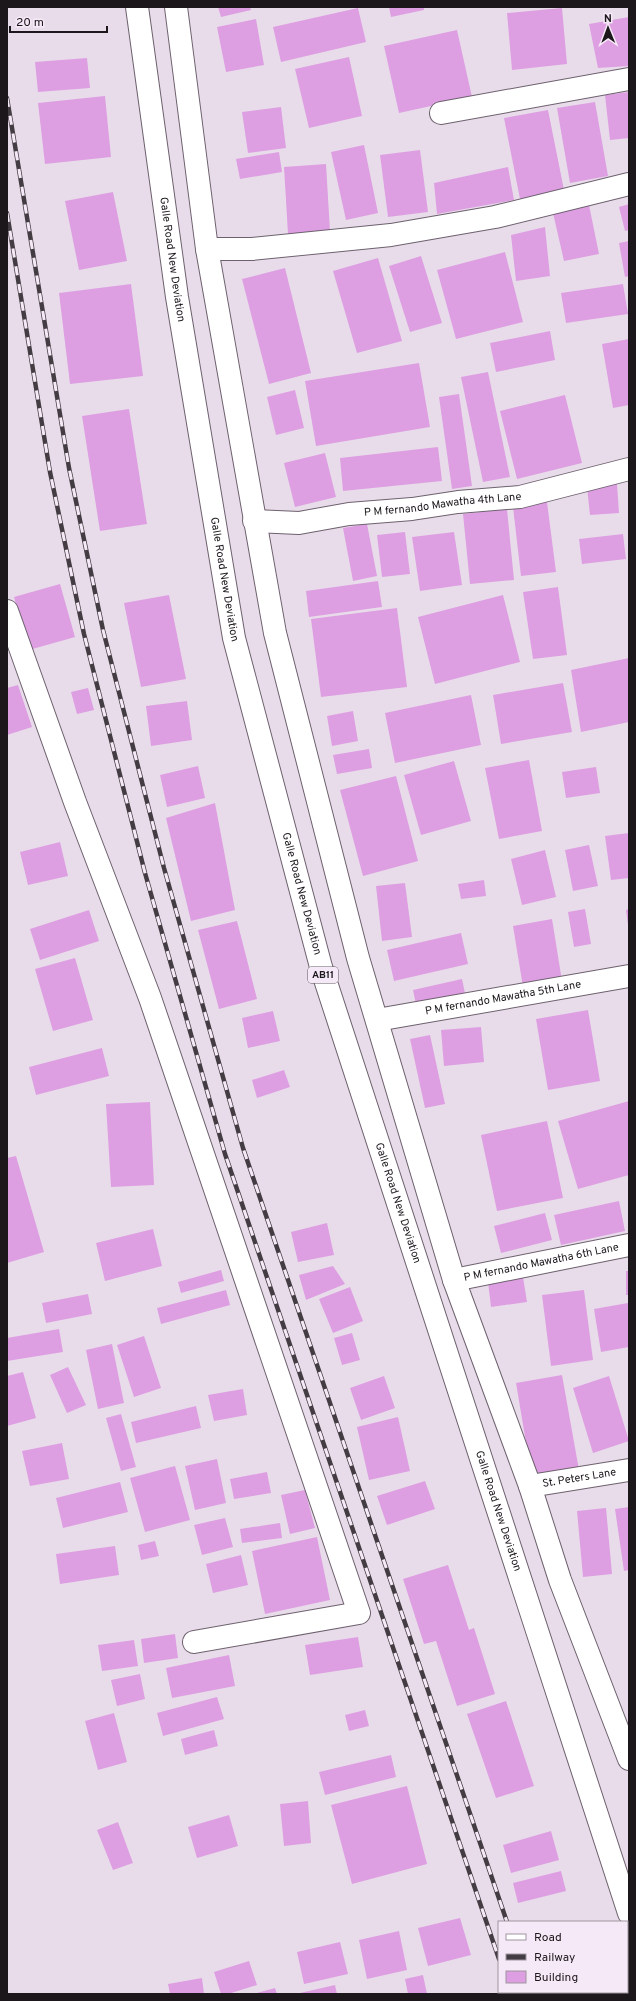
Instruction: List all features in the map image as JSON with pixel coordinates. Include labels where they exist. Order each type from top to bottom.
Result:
[{"type":"main road","name":"Galle Road New Deviation","points":[[137,7],[177,297],[234,638],[321,967],[629,1913]]},
{"type":"main road","points":[[176,7],[207,249],[275,633],[358,958],[454,1280],[530,1486],[560,1580],[629,1759]]},
{"type":"main road","points":[[441,112],[629,79]]},
{"type":"main road","points":[[207,249],[252,249],[391,235],[495,217],[629,184]]},
{"type":"main road","name":"P M fernando Mawatha 4th Lane","points":[[254,521],[299,523],[349,514],[412,509],[458,502],[520,497],[629,469]]},
{"type":"main road","points":[[7,611],[75,802],[150,998],[359,1613],[194,1642]]},
{"type":"main road","name":"P M fernando Mawatha 5th Lane","points":[[377,1020],[629,976]]},
{"type":"main road","name":"P M fernando Mawatha 6th Lane","points":[[454,1280],[629,1245]]},
{"type":"main road","name":"St. Peters Lane","points":[[530,1486],[629,1470]]},
{"type":"building","points":[[218,7],[250,7],[251,10],[221,17]]},
{"type":"building","points":[[389,7],[424,7],[424,10],[391,17]]},
{"type":"building","points":[[358,8],[366,42],[281,62],[273,27]]},
{"type":"building","points":[[562,8],[567,64],[512,70],[507,13]]},
{"type":"building","points":[[629,17],[629,66],[598,68],[589,24]]},
{"type":"building","points":[[256,19],[264,65],[226,72],[217,27]]},
{"type":"building","points":[[457,30],[472,97],[399,113],[384,46]]},
{"type":"building","points":[[349,57],[362,116],[309,128],[295,69]]},
{"type":"building","points":[[87,58],[90,88],[38,92],[35,62]]},
{"type":"building","points":[[629,92],[629,138],[610,140],[605,95]]},
{"type":"building","points":[[105,96],[111,157],[45,164],[38,103]]},
{"type":"building","points":[[595,102],[608,176],[570,183],[557,108]]},
{"type":"building","points":[[281,107],[286,148],[248,153],[242,112]]},
{"type":"building","points":[[548,110],[564,190],[520,199],[504,118]]},
{"type":"building","points":[[364,145],[378,213],[346,220],[331,152]]},
{"type":"building","points":[[420,150],[428,212],[388,217],[380,155]]},
{"type":"building","points":[[279,152],[282,172],[240,179],[236,159]]},
{"type":"building","points":[[326,164],[330,231],[288,234],[284,167]]},
{"type":"building","points":[[508,167],[514,200],[437,214],[434,183]]},
{"type":"building","points":[[113,192],[127,261],[79,270],[65,201]]},
{"type":"building","points":[[629,204],[629,230],[625,231],[619,207]]},
{"type":"building","points":[[589,205],[599,254],[564,261],[553,213]]},
{"type":"building","points":[[545,227],[550,276],[516,281],[511,235]]},
{"type":"building","points":[[629,241],[629,276],[625,277],[619,243]]},
{"type":"building","points":[[505,252],[523,322],[456,339],[437,270]]},
{"type":"building","points":[[421,256],[442,323],[410,332],[389,266]]},
{"type":"building","points":[[378,258],[402,341],[357,353],[333,271]]},
{"type":"building","points":[[285,268],[311,373],[269,384],[242,279]]},
{"type":"building","points":[[131,284],[143,376],[70,384],[59,293]]},
{"type":"building","points":[[623,284],[628,314],[566,323],[561,293]]},
{"type":"building","points":[[550,331],[555,360],[496,372],[490,343]]},
{"type":"building","points":[[629,339],[629,405],[613,408],[602,344]]},
{"type":"building","points":[[419,363],[430,427],[316,446],[305,381]]},
{"type":"building","points":[[488,372],[510,477],[483,482],[461,377]]},
{"type":"building","points":[[295,390],[304,428],[276,435],[267,397]]},
{"type":"building","points":[[459,394],[472,486],[452,489],[439,397]]},
{"type":"building","points":[[565,395],[582,463],[517,479],[500,411]]},
{"type":"building","points":[[129,409],[147,524],[100,531],[82,416]]},
{"type":"building","points":[[438,447],[442,481],[343,491],[340,458]]},
{"type":"building","points":[[325,453],[336,497],[295,507],[284,463]]},
{"type":"building","points":[[617,484],[619,513],[590,515],[587,487]]},
{"type":"building","points":[[547,502],[556,572],[521,576],[513,507]]},
{"type":"building","points":[[507,509],[514,580],[470,584],[463,514]]},
{"type":"building","points":[[367,524],[377,576],[353,581],[343,528]]},
{"type":"building","points":[[405,532],[410,574],[382,577],[377,535]]},
{"type":"building","points":[[454,532],[462,585],[420,591],[412,537]]},
{"type":"building","points":[[623,534],[626,559],[582,564],[579,539]]},
{"type":"building","points":[[378,581],[382,607],[309,617],[306,591]]},
{"type":"building","points":[[60,584],[75,637],[29,650],[14,597]]},
{"type":"building","points":[[558,587],[567,655],[533,659],[523,592]]},
{"type":"building","points":[[169,595],[186,679],[141,687],[124,603]]},
{"type":"building","points":[[503,595],[520,662],[435,684],[418,617]]},
{"type":"building","points":[[397,608],[407,687],[321,697],[311,619]]},
{"type":"building","points":[[629,658],[629,722],[581,732],[571,670]]},
{"type":"building","points":[[563,683],[572,732],[501,744],[493,695]]},
{"type":"building","points":[[18,685],[32,727],[7,735],[7,688]]},
{"type":"building","points":[[88,688],[94,710],[77,714],[71,692]]},
{"type":"building","points":[[471,695],[481,745],[395,763],[385,713]]},
{"type":"building","points":[[187,701],[192,740],[151,746],[146,706]]},
{"type":"building","points":[[353,711],[358,741],[332,746],[327,716]]},
{"type":"building","points":[[369,749],[372,768],[337,774],[333,755]]},
{"type":"building","points":[[529,760],[542,831],[499,839],[485,768]]},
{"type":"building","points":[[454,761],[471,821],[421,835],[404,775]]},
{"type":"building","points":[[198,766],[205,798],[167,807],[160,775]]},
{"type":"building","points":[[596,767],[600,793],[566,798],[562,772]]},
{"type":"building","points":[[396,776],[418,861],[363,876],[340,790]]},
{"type":"building","points":[[215,803],[235,910],[191,921],[166,818]]},
{"type":"building","points":[[629,833],[629,878],[611,880],[605,836]]},
{"type":"building","points":[[60,842],[68,876],[28,885],[20,852]]},
{"type":"building","points":[[589,845],[598,886],[573,891],[565,850]]},
{"type":"building","points":[[545,850],[556,897],[522,905],[511,859]]},
{"type":"building","points":[[484,880],[486,896],[461,899],[458,884]]},
{"type":"building","points":[[405,883],[412,937],[382,941],[376,886]]},
{"type":"building","points":[[585,909],[591,944],[574,947],[568,912]]},
{"type":"building","points":[[629,909],[629,925],[628,925],[626,910]]},
{"type":"building","points":[[89,910],[99,941],[40,960],[30,929]]},
{"type":"building","points":[[552,919],[562,981],[523,987],[513,926]]},
{"type":"building","points":[[237,921],[257,999],[219,1009],[198,930]]},
{"type":"building","points":[[461,933],[468,964],[394,981],[387,950]]},
{"type":"building","points":[[75,958],[93,1020],[53,1031],[35,969]]},
{"type":"building","points":[[462,979],[467,1003],[418,1014],[413,990]]},
{"type":"building","points":[[588,1010],[600,1081],[548,1090],[536,1019]]},
{"type":"building","points":[[273,1011],[280,1041],[248,1048],[242,1018]]},
{"type":"building","points":[[481,1027],[484,1062],[444,1066],[441,1030]]},
{"type":"building","points":[[430,1035],[445,1104],[425,1108],[410,1039]]},
{"type":"building","points":[[102,1048],[109,1076],[36,1095],[29,1067]]},
{"type":"building","points":[[284,1070],[290,1087],[257,1098],[252,1080]]},
{"type":"building","points":[[629,1101],[629,1175],[578,1189],[558,1121]]},
{"type":"building","points":[[150,1102],[154,1185],[111,1187],[106,1104]]},
{"type":"building","points":[[547,1121],[563,1198],[497,1211],[481,1135]]},
{"type":"building","points":[[16,1156],[44,1252],[7,1263],[7,1158]]},
{"type":"building","points":[[619,1201],[625,1231],[561,1245],[554,1215]]},
{"type":"building","points":[[545,1213],[552,1240],[501,1253],[494,1226]]},
{"type":"building","points":[[327,1223],[334,1255],[298,1262],[291,1232]]},
{"type":"building","points":[[153,1229],[162,1266],[105,1281],[96,1243]]},
{"type":"building","points":[[333,1266],[345,1284],[306,1300],[299,1275]]},
{"type":"building","points":[[221,1270],[224,1281],[181,1293],[178,1282]]},
{"type":"building","points":[[626,1271],[629,1271],[629,1295],[626,1295]]},
{"type":"building","points":[[523,1277],[527,1302],[491,1307],[488,1282]]},
{"type":"building","points":[[350,1287],[363,1321],[333,1333],[319,1299]]},
{"type":"building","points":[[226,1290],[230,1305],[161,1324],[157,1308]]},
{"type":"building","points":[[584,1290],[593,1360],[551,1366],[542,1295]]},
{"type":"building","points":[[88,1294],[92,1314],[46,1323],[42,1303]]},
{"type":"building","points":[[628,1303],[629,1347],[601,1352],[594,1309]]},
{"type":"building","points":[[59,1329],[63,1352],[7,1361],[7,1338]]},
{"type":"building","points":[[352,1333],[360,1360],[342,1365],[334,1338]]},
{"type":"building","points":[[144,1336],[161,1388],[134,1397],[117,1345]]},
{"type":"building","points":[[112,1344],[124,1403],[98,1409],[86,1350]]},
{"type":"building","points":[[68,1367],[86,1405],[67,1413],[50,1375]]},
{"type":"building","points":[[23,1372],[36,1418],[7,1426],[7,1376]]},
{"type":"building","points":[[562,1375],[579,1470],[532,1478],[516,1383]]},
{"type":"building","points":[[384,1376],[395,1408],[361,1420],[350,1388]]},
{"type":"building","points":[[609,1376],[629,1441],[593,1453],[573,1388]]},
{"type":"building","points":[[243,1389],[247,1415],[214,1421],[208,1395]]},
{"type":"building","points":[[196,1406],[201,1428],[136,1443],[131,1422]]},
{"type":"building","points":[[121,1414],[136,1467],[121,1471],[106,1418]]},
{"type":"building","points":[[398,1417],[410,1471],[369,1480],[357,1427]]},
{"type":"building","points":[[62,1443],[69,1479],[30,1486],[22,1451]]},
{"type":"building","points":[[217,1459],[226,1503],[195,1510],[185,1466]]},
{"type":"building","points":[[175,1466],[190,1520],[145,1532],[130,1478]]},
{"type":"building","points":[[267,1472],[271,1493],[234,1499],[230,1479]]},
{"type":"building","points":[[425,1481],[435,1509],[387,1525],[377,1496]]},
{"type":"building","points":[[120,1482],[128,1512],[63,1528],[56,1498]]},
{"type":"building","points":[[305,1490],[315,1528],[290,1534],[281,1495]]},
{"type":"building","points":[[629,1507],[629,1570],[624,1571],[615,1509]]},
{"type":"building","points":[[606,1508],[612,1574],[583,1577],[577,1511]]},
{"type":"building","points":[[225,1518],[233,1547],[202,1555],[194,1525]]},
{"type":"building","points":[[280,1523],[282,1538],[242,1543],[240,1529]]},
{"type":"building","points":[[317,1537],[330,1600],[265,1614],[252,1551]]},
{"type":"building","points":[[155,1541],[159,1556],[141,1560],[138,1545]]},
{"type":"building","points":[[115,1546],[119,1575],[60,1584],[56,1554]]},
{"type":"building","points":[[241,1555],[248,1585],[213,1593],[206,1564]]},
{"type":"building","points":[[448,1565],[469,1630],[474,1628],[495,1694],[457,1706],[436,1641],[424,1644],[403,1579]]},
{"type":"building","points":[[175,1634],[178,1658],[144,1663],[141,1639]]},
{"type":"building","points":[[358,1637],[363,1667],[310,1675],[305,1645]]},
{"type":"building","points":[[134,1640],[138,1666],[102,1671],[98,1645]]},
{"type":"building","points":[[229,1655],[235,1686],[172,1698],[166,1668]]},
{"type":"building","points":[[140,1674],[145,1699],[117,1706],[111,1680]]},
{"type":"building","points":[[217,1697],[224,1719],[163,1736],[157,1713]]},
{"type":"building","points":[[506,1701],[534,1786],[496,1798],[467,1714]]},
{"type":"building","points":[[365,1710],[369,1726],[349,1731],[345,1715]]},
{"type":"building","points":[[114,1713],[127,1762],[98,1770],[85,1721]]},
{"type":"building","points":[[214,1730],[218,1746],[185,1755],[181,1739]]},
{"type":"building","points":[[391,1755],[396,1777],[325,1795],[319,1772]]},
{"type":"building","points":[[407,1786],[427,1864],[352,1884],[331,1805]]},
{"type":"building","points":[[308,1801],[311,1843],[284,1846],[280,1804]]},
{"type":"building","points":[[229,1815],[238,1846],[197,1858],[188,1827]]},
{"type":"building","points":[[118,1822],[133,1863],[113,1870],[97,1830]]},
{"type":"building","points":[[551,1831],[559,1860],[511,1873],[503,1845]]},
{"type":"building","points":[[561,1871],[566,1891],[518,1903],[513,1883]]},
{"type":"building","points":[[460,1918],[471,1955],[428,1966],[418,1928]]},
{"type":"building","points":[[399,1931],[407,1970],[367,1979],[359,1940]]},
{"type":"building","points":[[340,1942],[348,1974],[304,1984],[297,1952]]},
{"type":"building","points":[[249,1961],[257,1985],[228,1994],[221,1994],[214,1972]]},
{"type":"building","points":[[423,1975],[427,1994],[408,1994],[405,1979]]},
{"type":"building","points":[[202,1978],[204,1994],[170,1994],[168,1984]]},
{"type":"building","points":[[335,1985],[337,1994],[300,1994],[300,1993]]},
{"type":"building","points":[[275,1988],[277,1994],[253,1994]]},
{"type":"railway","points":[[7,98],[69,468],[103,630],[164,868],[243,1148],[507,1921]]},
{"type":"railway","points":[[7,213],[50,472],[84,634],[145,873],[225,1154],[498,1956]]}]
